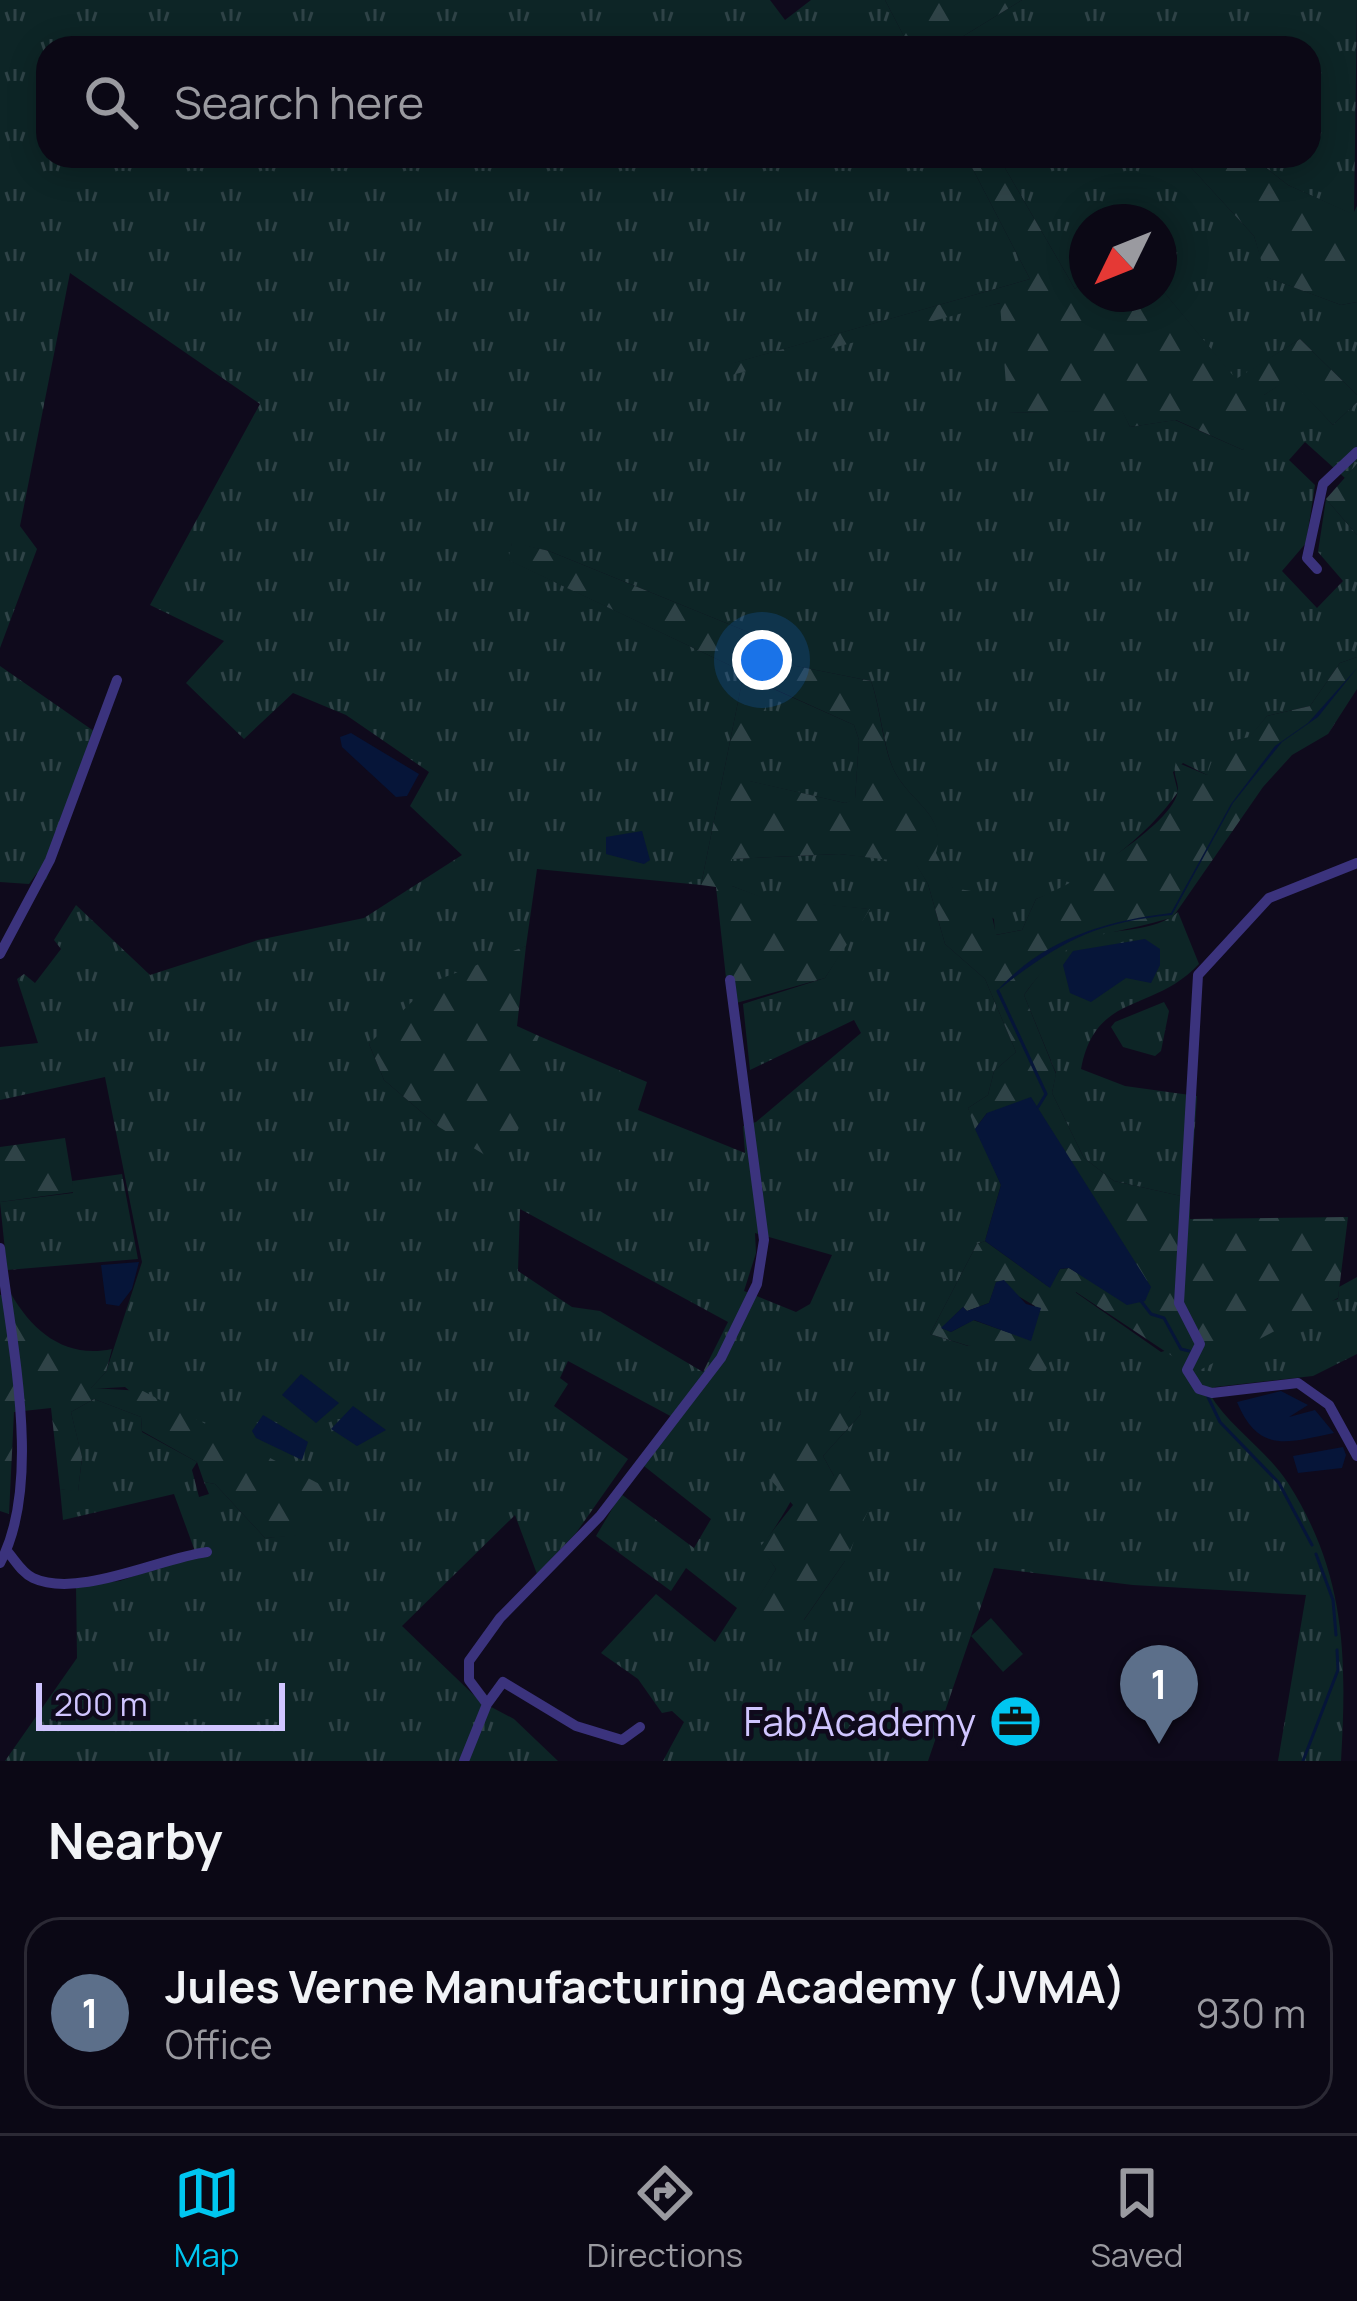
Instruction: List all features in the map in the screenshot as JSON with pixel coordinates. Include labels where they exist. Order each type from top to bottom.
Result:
[{"type":"street","points":[[1317,569],[1306,559],[1323,484],[1357,452]]},
{"type":"street","points":[[0,954],[50,860],[117,680]]},
{"type":"street","points":[[1357,863],[1269,898],[1198,974],[1178,1303],[1200,1344],[1187,1370],[1199,1389],[1212,1393],[1298,1383],[1329,1405],[1357,1456]]},
{"type":"street","points":[[488,1704],[469,1680],[469,1661],[500,1618],[599,1516],[721,1358],[762,1269],[764,1240],[730,980]]},
{"type":"street","points":[[0,1248],[20,1448],[16,1512],[0,1563]]},
{"type":"street","points":[[7,1551],[32,1578],[57,1581],[125,1574],[171,1556],[207,1552]]},
{"type":"street","points":[[464,1761],[488,1704],[503,1682],[600,1736],[622,1739],[640,1727]]},
{"type":"green space","points":[[0,0],[770,0],[785,20],[811,0],[885,0],[904,36],[36,36],[36,168],[972,168],[1030,279],[731,364],[1001,303],[1009,413],[1122,410],[1130,427],[1175,420],[1243,450],[1264,395],[1289,378],[1333,425],[1357,402],[1357,464],[1345,478],[1305,442],[1289,460],[1315,485],[1306,543],[1282,571],[1317,608],[1343,581],[1318,552],[1326,499],[1357,535],[1357,657],[1340,663],[1310,706],[1267,716],[1249,738],[1232,741],[1207,775],[1183,763],[1173,772],[1178,792],[1133,841],[1076,881],[1036,899],[1022,930],[995,935],[994,919],[953,889],[935,853],[932,820],[896,774],[871,681],[796,666],[758,636],[549,551],[512,543],[509,560],[744,672],[701,885],[537,869],[526,946],[481,966],[369,1044],[384,1080],[439,1127],[539,1036],[647,1082],[638,1110],[745,1153],[743,1126],[756,1122],[861,1033],[854,1020],[750,1070],[743,1004],[825,978],[868,909],[765,899],[732,886],[731,859],[839,854],[915,862],[928,884],[945,944],[985,979],[1016,1052],[994,1071],[988,1095],[968,1108],[1001,1185],[985,1241],[977,1244],[930,1334],[968,1346],[1066,1309],[1075,1292],[1161,1352],[1338,1299],[1339,1287],[1357,1277],[1357,1354],[1313,1376],[1215,1387],[1209,1393],[1288,1483],[1322,1550],[1342,1651],[1341,1761],[1278,1761],[1306,1595],[1133,1585],[994,1568],[928,1761],[663,1761],[684,1722],[672,1711],[662,1713],[638,1679],[601,1653],[656,1594],[715,1642],[737,1608],[686,1568],[671,1591],[596,1536],[621,1494],[694,1548],[711,1519],[644,1466],[676,1419],[568,1361],[560,1378],[568,1384],[554,1406],[628,1459],[576,1533],[537,1574],[515,1515],[402,1626],[480,1701],[514,1719],[558,1761],[5,1761],[77,1658],[76,1585],[120,1581],[196,1554],[174,1494],[63,1520],[60,1489],[78,1491],[82,1458],[71,1412],[94,1399],[141,1417],[142,1432],[197,1462],[192,1470],[199,1497],[209,1494],[204,1482],[215,1484],[265,1538],[307,1534],[125,1387],[90,1389],[106,1372],[142,1262],[105,1077],[0,1100],[0,1047],[38,1043],[17,979],[24,974],[35,983],[61,949],[54,940],[76,905],[150,975],[258,940],[364,918],[462,855],[410,806],[429,772],[346,715],[293,693],[244,739],[186,683],[224,641],[150,605],[260,404],[70,273],[20,526],[37,549],[0,648]],"holes":[[[520,1209],[728,1322],[703,1372],[600,1311],[572,1307],[518,1271]],[[755,1233],[832,1255],[810,1304],[796,1312],[744,1291],[756,1253]],[[856,1392],[861,1414],[823,1456],[834,1476],[845,1561],[804,1620],[790,1608],[747,1617],[776,1569],[761,1547]]]},
{"type":"green space","points":[[885,0],[1022,0],[964,36],[904,36]]},
{"type":"green space","points":[[1022,0],[1357,0],[1354,215],[1288,185],[1266,168],[1321,168],[1321,36],[964,36]]},
{"type":"green space","points":[[972,168],[1005,168],[1069,279],[1069,312],[1177,312],[1177,308],[1236,379],[1300,339],[1357,395],[1357,402],[1333,425],[1289,379],[1264,395],[1267,411],[1243,450],[1176,420],[1130,427],[1122,411],[1008,413],[1000,303],[732,375],[730,364],[1030,279]]},
{"type":"green space","points":[[1005,168],[1192,168],[1254,236],[1267,277],[1341,305],[1357,302],[1357,395],[1300,339],[1236,380],[1177,308],[1177,204],[1069,204],[1069,279]]},
{"type":"green space","points":[[1191,168],[1266,168],[1288,185],[1353,214],[1357,206],[1357,302],[1341,305],[1266,277],[1254,236]]},
{"type":"green space","points":[[1357,464],[1357,535],[1326,499]]},
{"type":"green space","points":[[512,542],[549,551],[758,636],[796,666],[871,681],[896,774],[933,820],[936,853],[953,888],[971,891],[990,906],[996,935],[1022,930],[1036,899],[1094,869],[1159,820],[1178,790],[1176,762],[1207,775],[1214,755],[1232,741],[1249,737],[1267,716],[1310,706],[1340,663],[1357,657],[1357,689],[1328,734],[1292,755],[1263,787],[1173,917],[1074,945],[1024,995],[1056,1074],[1052,1093],[1084,1158],[1114,1181],[1190,1198],[1190,1219],[1348,1217],[1338,1298],[1196,1372],[1076,1292],[1043,1378],[987,1341],[969,1346],[930,1334],[977,1244],[985,1241],[1049,1287],[1060,1269],[1069,1268],[1095,1283],[987,1113],[975,1129],[968,1108],[988,1095],[994,1071],[1016,1052],[985,979],[945,944],[928,884],[915,863],[839,854],[732,859],[732,886],[765,898],[870,909],[825,978],[729,1005],[716,887],[701,885],[744,672],[508,560]],"holes":[[[770,687],[854,725],[859,740],[855,799],[845,803],[750,781]],[[996,1283],[1035,1306],[1030,1340],[973,1320],[951,1332],[942,1328],[963,1307],[967,1311],[989,1303]]]},
{"type":"green space","points":[[0,666],[101,736],[46,880],[37,873],[29,884],[0,882]]},
{"type":"green space","points":[[769,687],[854,725],[859,740],[855,800],[845,803],[749,781]]},
{"type":"green space","points":[[1178,912],[1199,964],[1181,980],[1128,1006],[1099,1027],[1081,1069],[1125,1086],[1197,1096],[1190,1198],[1114,1181],[1084,1158],[1052,1093],[1056,1073],[1024,995],[1051,961],[1077,941],[1158,924]]},
{"type":"green space","points":[[526,946],[517,1026],[539,1036],[536,1044],[545,1064],[503,1166],[439,1127],[384,1080],[369,1044],[432,982]]},
{"type":"green space","points":[[1164,1002],[1169,1011],[1161,1051],[1155,1056],[1123,1047],[1111,1027],[1115,1022]]},
{"type":"green space","points":[[65,1138],[74,1192],[0,1202],[0,1147]]},
{"type":"green space","points":[[122,1174],[138,1259],[7,1270],[0,1202],[73,1193],[72,1181]]},
{"type":"green space","points":[[11,1294],[52,1339],[80,1350],[112,1349],[106,1372],[91,1388],[143,1391],[325,1487],[307,1535],[265,1538],[215,1484],[204,1482],[197,1462],[142,1431],[141,1417],[94,1399],[71,1412],[82,1457],[78,1492],[60,1489],[51,1408],[14,1412],[9,1514],[0,1511],[0,1295]]},
{"type":"green space","points":[[857,1391],[861,1414],[823,1456],[834,1476],[845,1472],[873,1500],[845,1561],[803,1621],[790,1609],[769,1637],[746,1617],[776,1569],[760,1547],[793,1505],[753,1460],[764,1449],[785,1455],[807,1429],[825,1430]]},
{"type":"green space","points":[[991,1618],[1023,1654],[1003,1672],[971,1636]]},
{"type":"water","points":[[1357,668],[1318,717],[1282,742],[1233,803],[1172,915],[1098,929],[1039,960],[997,991],[1034,958],[1076,936],[1122,921],[1171,913],[1231,804],[1275,746],[1308,723]]},
{"type":"water","points":[[351,733],[419,774],[407,796],[396,797],[342,747],[340,737]]},
{"type":"water","points":[[642,831],[650,860],[644,864],[606,854],[606,837]]},
{"type":"water","points":[[1145,939],[1160,949],[1160,965],[1151,983],[1126,978],[1091,1002],[1070,993],[1063,965],[1073,951]]},
{"type":"water","points":[[1031,1097],[1151,1287],[1145,1301],[1127,1305],[1069,1268],[1060,1269],[1050,1288],[985,1241],[1001,1185],[975,1129],[987,1113]]},
{"type":"water","points":[[139,1262],[132,1289],[119,1306],[106,1304],[101,1265]]},
{"type":"water","points":[[1004,1280],[1026,1304],[1041,1308],[1031,1341],[974,1320],[951,1332],[941,1328],[963,1307],[967,1311],[989,1303],[996,1282]]},
{"type":"water","points":[[301,1374],[339,1403],[316,1423],[282,1395]]},
{"type":"water","points":[[1281,1391],[1308,1405],[1289,1417],[1315,1410],[1334,1433],[1277,1441],[1255,1430],[1237,1402]]},
{"type":"water","points":[[353,1406],[386,1430],[357,1446],[331,1429]]},
{"type":"water","points":[[263,1415],[308,1442],[302,1460],[256,1438],[252,1431]]},
{"type":"water","points":[[1343,1447],[1342,1468],[1298,1473],[1293,1456]]},
{"type":"waterway","points":[[998,991],[1046,1094],[1038,1107]]},
{"type":"waterway","points":[[1141,1301],[1151,1314],[1164,1318],[1181,1349],[1189,1351]]},
{"type":"waterway","points":[[1208,1397],[1220,1422],[1279,1483],[1312,1545]]},
{"type":"waterway","points":[[1316,1554],[1333,1600],[1336,1635]]},
{"type":"waterway","points":[[1303,1761],[1338,1670],[1337,1650]]},
{"type":"place","name":"Fab'Academy","points":[[1015,1721]]},
{"type":"place","name":"Jules Verne Manufacturing Academy (JVMA)","points":[[1159,1744]]}]
